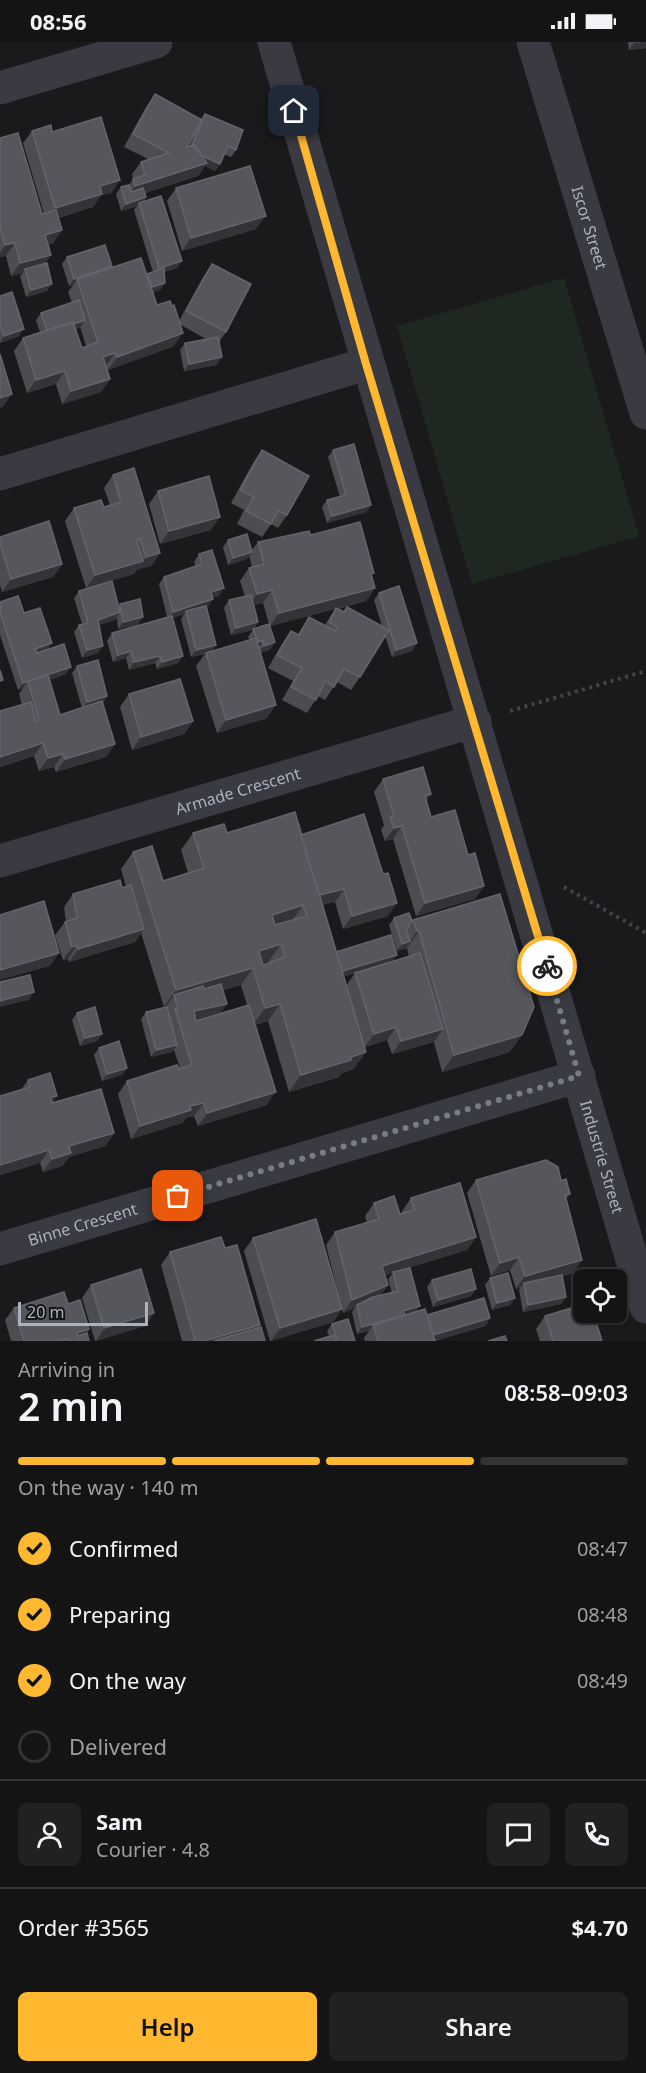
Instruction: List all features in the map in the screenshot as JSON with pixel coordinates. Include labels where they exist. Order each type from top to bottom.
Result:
[{"type":"street","points":[[0,88],[156,42]]},
{"type":"street","name":"Industrie Street","points":[[274,42],[366,364],[475,721],[646,1307]]},
{"type":"street","name":"Iscor Street","points":[[533,42],[646,413]]},
{"type":"street","points":[[0,474],[366,364]]},
{"type":"street","name":"Armade Crescent","points":[[0,861],[475,721]]},
{"type":"street","name":"Binne Crescent","points":[[0,1249],[579,1076]]},
{"type":"path","points":[[475,721],[646,671]]},
{"type":"path","points":[[516,861],[646,933]]},
{"type":"shaded area","points":[[564,278],[639,536],[472,584],[397,326]]},
{"type":"building","points":[[155,94],[202,120],[187,147],[194,145],[207,163],[135,186],[133,179],[145,175],[141,162],[169,153],[133,134]]},
{"type":"building","points":[[205,114],[243,130],[236,150],[228,146],[220,164],[202,156],[194,145],[192,146]]},
{"type":"building","points":[[101,117],[120,180],[100,186],[102,194],[55,208],[32,131],[51,125],[52,132]]},
{"type":"building","points":[[18,133],[42,214],[56,210],[62,230],[45,235],[51,255],[20,263],[15,243],[5,245],[0,228],[0,138]]},
{"type":"building","points":[[250,166],[266,216],[191,238],[176,188]]},
{"type":"building","points":[[129,185],[131,192],[143,188],[146,197],[126,204],[121,187]]},
{"type":"building","points":[[161,196],[182,261],[159,268],[139,203]]},
{"type":"building","points":[[105,245],[112,266],[74,279],[67,257]]},
{"type":"building","points":[[141,258],[157,305],[170,301],[172,306],[174,305],[183,333],[117,357],[115,353],[103,357],[110,379],[71,391],[65,371],[36,380],[23,338],[73,322],[82,348],[98,342],[77,279]]},
{"type":"building","points":[[47,263],[52,284],[31,290],[25,269]]},
{"type":"building","points":[[212,264],[251,284],[226,332],[186,311]]},
{"type":"building","points":[[164,268],[165,283],[152,287],[147,274]]},
{"type":"building","points":[[12,292],[24,329],[4,336],[0,324],[0,296]]},
{"type":"building","points":[[79,300],[85,320],[47,330],[41,313]]},
{"type":"building","points":[[218,337],[222,357],[189,364],[185,343]]},
{"type":"building","points":[[0,354],[12,394],[0,398]]},
{"type":"building","points":[[354,444],[371,505],[332,516],[327,500],[346,495],[333,450]]},
{"type":"building","points":[[262,450],[309,476],[287,515],[278,511],[271,524],[246,511],[254,497],[240,490]]},
{"type":"building","points":[[134,468],[160,553],[146,557],[140,539],[136,540],[143,561],[95,575],[74,508],[101,500],[104,507],[121,502],[113,475]]},
{"type":"building","points":[[209,476],[220,517],[169,531],[158,491]]},
{"type":"building","points":[[49,521],[62,564],[11,579],[0,537]]},
{"type":"building","points":[[360,522],[374,573],[371,574],[375,588],[279,613],[272,590],[257,594],[249,568],[264,564],[258,542],[309,531],[311,535]]},
{"type":"building","points":[[247,534],[252,552],[233,558],[228,540]]},
{"type":"building","points":[[212,550],[224,588],[211,592],[213,599],[173,612],[164,577],[202,564],[199,554]]},
{"type":"building","points":[[112,581],[120,612],[98,620],[103,646],[87,650],[79,625],[88,623],[79,591]]},
{"type":"building","points":[[399,586],[417,643],[396,650],[379,593]]},
{"type":"building","points":[[251,595],[258,622],[236,628],[229,600]]},
{"type":"building","points":[[18,596],[24,613],[40,608],[52,643],[35,649],[37,653],[64,644],[71,667],[23,683],[0,612],[0,602]]},
{"type":"building","points":[[140,599],[143,617],[123,622],[120,604]]},
{"type":"building","points":[[206,606],[216,645],[196,650],[186,611]]},
{"type":"building","points":[[347,607],[389,630],[360,677],[344,669],[334,687],[325,681],[316,700],[291,687],[302,668],[277,655],[291,631],[299,635],[309,617],[335,631],[337,627],[329,622],[336,608],[344,612]]},
{"type":"building","points":[[172,616],[183,656],[162,662],[160,656],[134,662],[131,651],[118,655],[112,633]]},
{"type":"building","points":[[269,624],[275,642],[264,646],[263,641],[258,642],[253,629]]},
{"type":"building","points":[[256,638],[276,705],[226,720],[206,653]]},
{"type":"building","points":[[98,660],[107,696],[87,702],[77,666]]},
{"type":"building","points":[[48,675],[60,715],[102,701],[115,744],[65,759],[63,754],[48,758],[43,743],[0,757],[0,711],[31,702],[36,721],[39,720],[28,681]]},
{"type":"building","points":[[180,679],[193,721],[141,737],[129,694]]},
{"type":"building","points":[[423,767],[431,794],[425,796],[431,817],[455,810],[468,855],[475,853],[484,886],[425,903],[402,826],[394,828],[390,817],[394,816],[383,779]]},
{"type":"building","points":[[295,812],[366,1052],[351,1057],[351,1060],[301,1075],[280,1004],[265,1008],[253,968],[176,990],[133,852],[152,846],[163,881],[204,868],[193,833],[224,824],[227,833]],"holes":[[[303,905],[307,916],[275,925],[272,915]],[[281,944],[285,957],[263,965],[259,951]]]},
{"type":"building","points":[[364,814],[383,874],[388,873],[397,903],[352,916],[344,889],[319,895],[301,835]]},
{"type":"building","points":[[120,880],[122,888],[131,885],[144,929],[78,949],[77,946],[72,947],[65,922],[77,918],[73,894]]},
{"type":"building","points":[[500,894],[534,1007],[522,1035],[454,1055],[419,931],[413,920]]},
{"type":"building","points":[[44,901],[59,953],[0,970],[0,915]]},
{"type":"building","points":[[409,913],[412,921],[406,930],[410,941],[402,944],[394,918]]},
{"type":"building","points":[[391,935],[397,955],[342,971],[336,952]]},
{"type":"building","points":[[420,953],[443,1029],[401,1041],[396,1027],[374,1034],[355,973]]},
{"type":"building","points":[[30,975],[34,992],[0,1001],[0,982]]},
{"type":"building","points":[[221,984],[227,1004],[194,1011],[196,1021],[249,1005],[276,1092],[207,1113],[204,1103],[190,1106],[191,1110],[140,1126],[127,1081],[177,1065],[179,1069],[192,1065],[175,1009],[178,1008],[174,995],[203,986],[204,989]]},
{"type":"building","points":[[95,1007],[102,1034],[85,1038],[77,1013]]},
{"type":"building","points":[[167,1007],[177,1045],[156,1050],[146,1012]]},
{"type":"building","points":[[119,1041],[127,1068],[107,1074],[99,1048]]},
{"type":"building","points":[[50,1073],[57,1096],[51,1097],[52,1103],[101,1089],[114,1133],[69,1146],[71,1153],[52,1159],[49,1150],[0,1165],[0,1096],[30,1087],[28,1080]]},
{"type":"building","points":[[546,1160],[558,1167],[561,1181],[566,1179],[570,1194],[565,1195],[582,1260],[525,1276],[519,1257],[500,1263],[476,1180]]},
{"type":"building","points":[[460,1183],[476,1237],[382,1266],[388,1285],[352,1300],[335,1232],[379,1219],[374,1203],[394,1196],[400,1214],[414,1210],[411,1198]]},
{"type":"building","points":[[316,1219],[342,1309],[280,1328],[253,1238]]},
{"type":"building","points":[[221,1237],[225,1248],[237,1245],[260,1325],[204,1341],[192,1341],[195,1340],[170,1252]]},
{"type":"building","points":[[410,1268],[420,1306],[403,1311],[405,1315],[362,1327],[357,1305],[373,1297],[398,1291],[393,1272]]},
{"type":"building","points":[[141,1269],[154,1313],[104,1328],[91,1285]]},
{"type":"building","points":[[471,1269],[476,1289],[438,1300],[432,1280]]},
{"type":"building","points":[[508,1273],[515,1298],[497,1303],[490,1278]]},
{"type":"building","points":[[562,1275],[566,1297],[528,1305],[524,1283]]},
{"type":"building","points":[[64,1292],[68,1304],[80,1300],[89,1329],[77,1333],[78,1336],[87,1333],[89,1341],[68,1341],[67,1339],[24,1341],[14,1308]]},
{"type":"building","points":[[484,1298],[490,1318],[433,1335],[427,1315]]},
{"type":"building","points":[[573,1307],[573,1323],[596,1323],[602,1341],[553,1341],[545,1316]]},
{"type":"building","points":[[425,1309],[435,1341],[378,1341],[373,1325]]},
{"type":"building","points":[[348,1319],[355,1341],[338,1341],[332,1324]]},
{"type":"building","points":[[261,1327],[265,1341],[213,1341]]},
{"type":"building","points":[[334,1335],[336,1341],[314,1341]]},
{"type":"building","points":[[505,1336],[507,1341],[488,1341]]},
{"type":"way so far","points":[[178,1196],[579,1076],[547,966]]},
{"type":"route","points":[[294,111],[366,364],[547,966]]}]
